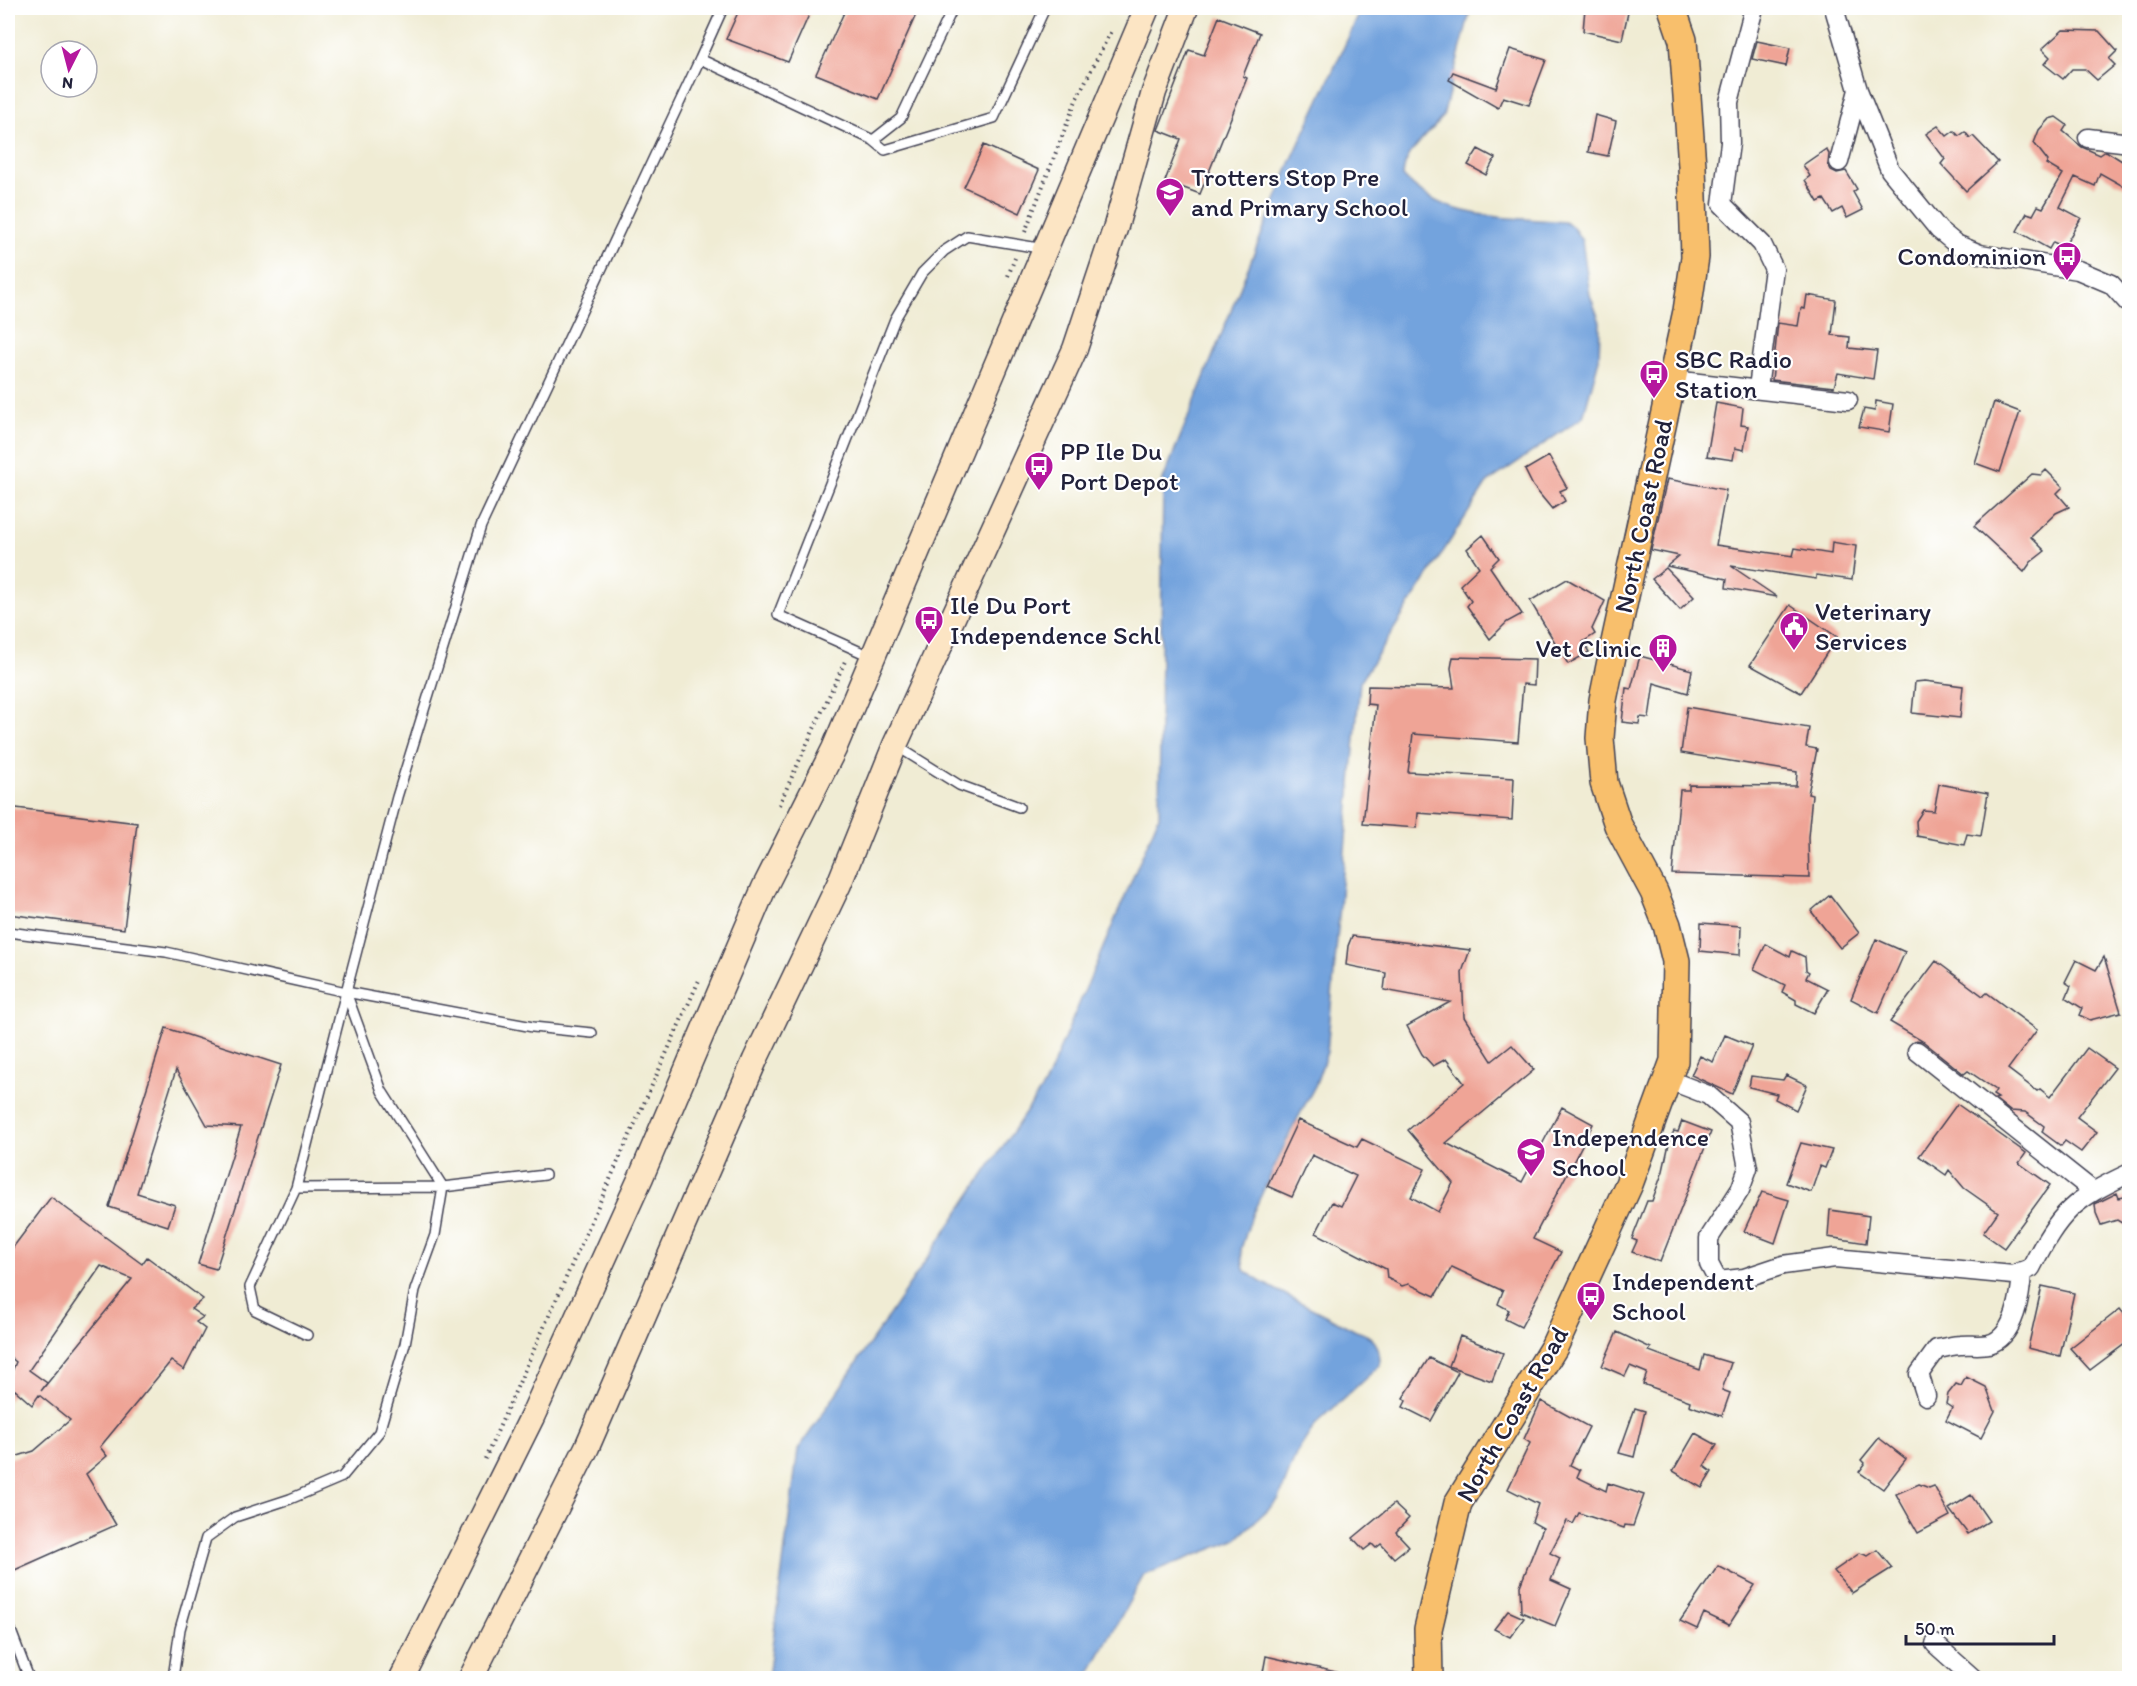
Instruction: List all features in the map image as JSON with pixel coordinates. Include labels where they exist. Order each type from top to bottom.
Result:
[{"type":"main road","points":[[1672,8],[1683,40]]},
{"type":"main road","points":[[1683,40],[1693,8]]},
{"type":"main road","name":"North Coast Road","points":[[1430,1678],[1428,1629],[1458,1503],[1554,1347],[1629,1184],[1674,1061],[1676,961],[1654,892],[1617,825],[1604,783],[1600,738],[1603,700],[1673,380],[1695,257],[1692,166],[1683,40]]},
{"type":"street","points":[[402,1678],[532,1417],[641,1177],[764,888],[834,749],[1147,8]]},
{"type":"street","points":[[471,1678],[587,1447],[750,1071],[839,884],[895,745],[1088,318],[1154,92],[1186,8]]},
{"type":"street","points":[[1754,8],[1729,102],[1728,170],[1722,204],[1762,244],[1774,269],[1758,388]]},
{"type":"street","points":[[1834,8],[1858,90],[1890,170],[1939,230],[1956,244],[1980,254],[2078,270],[2112,284],[2130,305]]},
{"type":"street","points":[[1839,162],[1858,90]]},
{"type":"street","points":[[2088,138],[2130,143]]},
{"type":"street","points":[[1673,380],[1848,400]]},
{"type":"street","points":[[1917,1051],[2093,1191]]},
{"type":"street","points":[[1668,1080],[1708,1095],[1739,1122],[1748,1168],[1740,1190],[1709,1238],[1709,1264],[1718,1281],[1744,1278],[1783,1265],[1835,1258],[2013,1275],[2031,1268],[2056,1223],[2068,1210],[2093,1191],[2130,1173]]},
{"type":"street","points":[[1926,1396],[1919,1374],[1937,1349],[1960,1344],[1990,1343],[2002,1338],[2013,1316],[2021,1291],[2022,1271]]},
{"type":"street","points":[[1935,1644],[1973,1678]]},
{"type":"lane","points":[[307,1335],[255,1310],[250,1287],[296,1188],[398,797],[481,526],[723,8]]},
{"type":"lane","points":[[873,140],[901,118],[953,8]]},
{"type":"lane","points":[[700,59],[873,140],[885,150],[994,118],[1045,8]]},
{"type":"lane","points":[[874,658],[778,615],[895,319],[922,273],[944,251],[967,236],[1045,249]]},
{"type":"lane","points":[[895,745],[960,785],[1019,807]]},
{"type":"lane","points":[[8,932],[166,952],[346,992],[532,1027],[592,1033]]},
{"type":"lane","points":[[173,1678],[180,1629],[206,1538],[235,1517],[290,1499],[342,1477],[379,1432],[405,1344],[415,1290],[435,1235],[443,1187],[382,1090],[346,992]]},
{"type":"lane","points":[[296,1188],[443,1187],[545,1175]]},
{"type":"lane","points":[[8,1623],[29,1678]]},
{"type":"path","points":[[1007,278],[1077,98],[1113,28]]},
{"type":"path","points":[[778,808],[852,647]]},
{"type":"path","points":[[484,1460],[704,969]]},
{"type":"water","points":[[1362,8],[1471,8],[1443,116],[1412,151],[1404,167],[1403,176],[1419,191],[1437,202],[1457,209],[1499,217],[1564,222],[1573,227],[1582,241],[1590,295],[1600,322],[1599,359],[1583,417],[1487,483],[1360,682],[1327,1052],[1316,1084],[1291,1131],[1252,1215],[1241,1249],[1244,1270],[1261,1282],[1372,1339],[1379,1352],[1380,1365],[1315,1425],[1296,1454],[1279,1499],[1235,1540],[1144,1575],[1087,1678],[768,1678],[798,1450],[1045,1084],[1159,816],[1163,480],[1291,161]]},
{"type":"building","points":[[740,8],[812,8],[788,62],[726,39]]},
{"type":"building","points":[[846,8],[919,8],[878,99],[816,74]]},
{"type":"building","points":[[1585,8],[1629,8],[1622,40],[1583,31]]},
{"type":"building","points":[[1219,17],[1260,33],[1243,76],[1247,78],[1200,194],[1165,181],[1181,139],[1158,130],[1189,50],[1204,55]]},
{"type":"building","points":[[2063,30],[2099,31],[2117,51],[2109,59],[2115,65],[2097,80],[2085,69],[2072,69],[2063,79],[2044,64],[2050,57],[2042,49]]},
{"type":"building","points":[[1757,41],[1790,48],[1786,66],[1752,59]]},
{"type":"building","points":[[1510,49],[1546,60],[1529,105],[1503,97],[1498,108],[1449,80],[1453,72],[1496,88]]},
{"type":"building","points":[[1595,115],[1616,121],[1608,156],[1588,152]]},
{"type":"building","points":[[2056,117],[2067,125],[2063,131],[2082,147],[2100,155],[2106,151],[2130,166],[2130,190],[2100,173],[2095,186],[2075,177],[2060,207],[2081,218],[2064,247],[2053,242],[2049,249],[2017,231],[2027,213],[2033,215],[2038,206],[2043,208],[2063,174],[2046,164],[2048,161],[2034,143],[2039,130],[2049,119]]},
{"type":"building","points":[[1938,126],[1947,136],[1954,131],[1959,136],[1965,132],[1970,138],[1973,136],[1998,162],[1966,191],[1941,164],[1945,159],[1926,134]]},
{"type":"building","points":[[984,145],[1039,170],[1020,213],[964,187]]},
{"type":"building","points":[[1478,149],[1495,158],[1486,175],[1468,165]]},
{"type":"building","points":[[1826,149],[1831,170],[1837,173],[1846,171],[1857,189],[1853,192],[1863,210],[1847,218],[1842,208],[1833,213],[1824,199],[1818,202],[1805,180],[1810,176],[1803,165]]},
{"type":"building","points":[[1807,295],[1836,300],[1832,335],[1850,337],[1849,348],[1877,351],[1873,379],[1838,373],[1834,387],[1772,380],[1778,323],[1798,326],[1801,308],[1805,309]]},
{"type":"building","points":[[1876,401],[1893,404],[1889,432],[1859,427],[1864,409],[1875,411]]},
{"type":"building","points":[[1994,402],[2020,412],[2000,472],[1975,463]]},
{"type":"building","points":[[1716,403],[1743,408],[1741,425],[1748,426],[1744,450],[1735,448],[1733,460],[1707,456]]},
{"type":"building","points":[[1549,456],[1567,488],[1560,491],[1565,501],[1552,509],[1533,486],[1525,470]]},
{"type":"building","points":[[2046,470],[2063,487],[2057,493],[2069,507],[2056,513],[2031,537],[2045,551],[2031,562],[2024,572],[1974,526],[2032,474],[2041,475]]},
{"type":"building","points":[[1667,479],[1726,490],[1716,545],[1793,556],[1795,548],[1831,554],[1832,542],[1856,546],[1852,580],[1816,575],[1816,579],[1731,566],[1777,597],[1726,588],[1727,579],[1667,566],[1679,556],[1651,550]]},
{"type":"building","points":[[1483,535],[1499,558],[1490,567],[1522,614],[1507,622],[1490,639],[1467,606],[1471,601],[1460,585],[1479,567],[1467,549]]},
{"type":"building","points":[[1666,568],[1694,597],[1680,610],[1652,579]]},
{"type":"building","points":[[1567,579],[1605,601],[1592,629],[1595,634],[1583,642],[1589,652],[1568,664],[1530,601]]},
{"type":"building","name":"Veterinary Services","points":[[1790,605],[1837,637],[1801,693],[1750,665]]},
{"type":"building","points":[[1640,656],[1692,670],[1688,693],[1654,683],[1649,718],[1640,717],[1639,724],[1622,722],[1626,688],[1631,689]]},
{"type":"building","points":[[1453,657],[1535,659],[1534,685],[1523,684],[1518,742],[1413,734],[1408,772],[1514,778],[1512,820],[1418,813],[1417,828],[1363,824],[1376,705],[1367,704],[1368,686],[1454,688],[1451,668]]},
{"type":"building","points":[[1925,681],[1963,686],[1960,718],[1912,713],[1915,682]]},
{"type":"building","points":[[1687,707],[1809,728],[1806,747],[1817,749],[1808,794],[1812,795],[1808,837],[1809,878],[1672,874],[1680,790],[1689,790],[1689,785],[1796,786],[1797,772],[1681,753]]},
{"type":"building","points":[[1939,784],[1988,793],[1981,836],[1967,834],[1964,845],[1917,836],[1916,821],[1923,810],[1934,811]]},
{"type":"building","points":[[8,807],[137,823],[124,929],[8,914]]},
{"type":"building","points":[[1830,895],[1859,933],[1840,948],[1811,911]]},
{"type":"building","points":[[1701,923],[1741,926],[1740,955],[1700,951]]},
{"type":"building","points":[[1352,936],[1470,950],[1462,972],[1464,1017],[1492,1061],[1512,1045],[1534,1070],[1446,1143],[1522,1182],[1562,1107],[1593,1124],[1533,1239],[1561,1252],[1521,1327],[1505,1319],[1509,1310],[1498,1304],[1503,1291],[1452,1267],[1435,1296],[1409,1284],[1402,1286],[1387,1278],[1386,1269],[1316,1233],[1332,1202],[1341,1206],[1356,1176],[1312,1155],[1292,1197],[1267,1186],[1298,1120],[1357,1147],[1362,1139],[1425,1169],[1411,1197],[1438,1212],[1453,1183],[1408,1130],[1464,1083],[1446,1059],[1433,1066],[1422,1054],[1407,1026],[1450,1002],[1384,990],[1386,973],[1346,965],[1348,946]]},
{"type":"building","points":[[1876,939],[1905,952],[1878,1013],[1851,999]]},
{"type":"building","points":[[1766,944],[1790,957],[1792,951],[1805,957],[1806,970],[1809,972],[1806,978],[1828,989],[1814,1013],[1796,1004],[1796,1000],[1782,992],[1785,985],[1754,969]]},
{"type":"building","points":[[2104,957],[2121,1012],[2090,1020],[2079,1015],[2082,1008],[2066,998],[2071,986],[2065,982],[2076,960],[2096,970]]},
{"type":"building","points":[[1936,961],[1983,996],[1987,993],[2037,1030],[2008,1069],[2037,1091],[2040,1089],[2050,1097],[2087,1048],[2115,1068],[2077,1117],[2097,1132],[2081,1152],[2065,1141],[2061,1146],[2042,1132],[2044,1126],[2025,1112],[2010,1111],[1995,1099],[1998,1098],[1993,1095],[1996,1090],[1968,1071],[1964,1074],[1924,1042],[1890,1022]]},
{"type":"building","points":[[166,1028],[281,1065],[216,1269],[198,1264],[241,1127],[207,1125],[176,1070],[137,1193],[175,1205],[168,1226],[109,1207]]},
{"type":"building","points":[[1725,1035],[1752,1046],[1732,1094],[1691,1075],[1700,1056],[1713,1062]]},
{"type":"building","points":[[1786,1075],[1807,1085],[1796,1110],[1775,1099],[1777,1094],[1749,1087],[1751,1076],[1783,1080]]},
{"type":"building","points":[[1957,1104],[2026,1153],[2019,1163],[2050,1185],[2004,1248],[1983,1233],[1998,1212],[1964,1188],[1949,1170],[1946,1175],[1919,1156]]},
{"type":"building","points":[[1682,1121],[1711,1132],[1660,1262],[1632,1252],[1637,1241],[1632,1239],[1647,1201],[1652,1201],[1663,1171],[1670,1139],[1674,1131],[1678,1132]]},
{"type":"building","points":[[1801,1143],[1832,1150],[1825,1168],[1820,1166],[1811,1192],[1786,1183]]},
{"type":"building","points":[[1762,1192],[1789,1200],[1775,1243],[1744,1231]]},
{"type":"building","points":[[2117,1193],[2119,1198],[2130,1196],[2130,1228],[2117,1220],[2101,1225],[2096,1213],[2095,1204]]},
{"type":"building","points":[[51,1197],[142,1264],[147,1257],[203,1299],[191,1309],[203,1317],[196,1322],[205,1329],[184,1370],[171,1361],[100,1447],[107,1456],[86,1474],[116,1525],[8,1573],[8,1459],[34,1451],[70,1420],[39,1395],[32,1405],[15,1390],[8,1401],[8,1381],[16,1362],[8,1355],[8,1254]],"holes":[[[101,1266],[132,1279],[41,1391],[47,1383],[29,1370]]]},
{"type":"building","points":[[1830,1210],[1869,1216],[1866,1243],[1828,1237]]},
{"type":"building","points":[[2042,1286],[2074,1293],[2060,1356],[2028,1348]]},
{"type":"building","points":[[2120,1309],[2130,1321],[2130,1340],[2090,1370],[2070,1348]]},
{"type":"building","points":[[1617,1332],[1651,1348],[1649,1351],[1700,1370],[1704,1355],[1731,1363],[1722,1390],[1730,1393],[1722,1416],[1689,1405],[1690,1401],[1643,1384],[1647,1373],[1630,1366],[1625,1376],[1602,1366]]},
{"type":"building","points":[[1460,1336],[1503,1353],[1492,1381],[1449,1366]]},
{"type":"building","points":[[1429,1358],[1458,1372],[1431,1421],[1403,1407],[1406,1401],[1403,1398]]},
{"type":"building","points":[[1966,1377],[1986,1387],[1995,1411],[1981,1438],[1946,1420],[1952,1408],[1946,1404],[1948,1394],[1956,1384],[1961,1386]]},
{"type":"building","points":[[1541,1401],[1589,1427],[1570,1465],[1580,1470],[1577,1477],[1606,1491],[1608,1483],[1644,1495],[1633,1526],[1625,1525],[1624,1528],[1579,1513],[1573,1524],[1567,1521],[1550,1553],[1560,1558],[1551,1580],[1571,1589],[1555,1626],[1521,1612],[1520,1586],[1543,1528],[1532,1522],[1538,1504],[1508,1489],[1530,1443],[1524,1439]]},
{"type":"building","points":[[1635,1408],[1645,1411],[1634,1457],[1619,1453]]},
{"type":"building","points":[[1695,1433],[1717,1445],[1704,1466],[1712,1472],[1702,1488],[1673,1471]]},
{"type":"building","points":[[1879,1438],[1906,1459],[1883,1489],[1859,1472],[1865,1464],[1861,1460]]},
{"type":"building","points":[[1919,1484],[1929,1488],[1934,1486],[1950,1516],[1918,1533],[1896,1494]]},
{"type":"building","points":[[1971,1495],[1989,1521],[1968,1534],[1949,1509]]},
{"type":"building","points":[[1394,1504],[1409,1518],[1396,1532],[1409,1546],[1394,1558],[1381,1544],[1376,1548],[1372,1544],[1364,1550],[1353,1538]]},
{"type":"building","points":[[1877,1550],[1892,1568],[1852,1593],[1834,1571],[1860,1553],[1868,1556]]},
{"type":"building","points":[[1718,1566],[1755,1585],[1729,1625],[1704,1613],[1697,1629],[1680,1621]]},
{"type":"building","points":[[1508,1611],[1524,1618],[1510,1637],[1494,1629]]},
{"type":"building","points":[[1266,1656],[1336,1672],[1335,1678],[1262,1678]]},
{"type":"place","name":"Trotters Stop Pre and Primary School","points":[[1170,218]]},
{"type":"place","name":"Condominion","points":[[2067,282]]},
{"type":"place","name":"SBC Radio Station","points":[[1654,400]]},
{"type":"place","name":"PP Ile Du Port Depot","points":[[1039,492]]},
{"type":"place","name":"Ile Du Port Independence Schl","points":[[929,646]]},
{"type":"place","name":"Veterinary Services","points":[[1794,652]]},
{"type":"place","name":"Vet Clinic","points":[[1663,674]]},
{"type":"place","name":"Independence School","points":[[1531,1178]]},
{"type":"place","name":"Independent School","points":[[1591,1322]]}]
